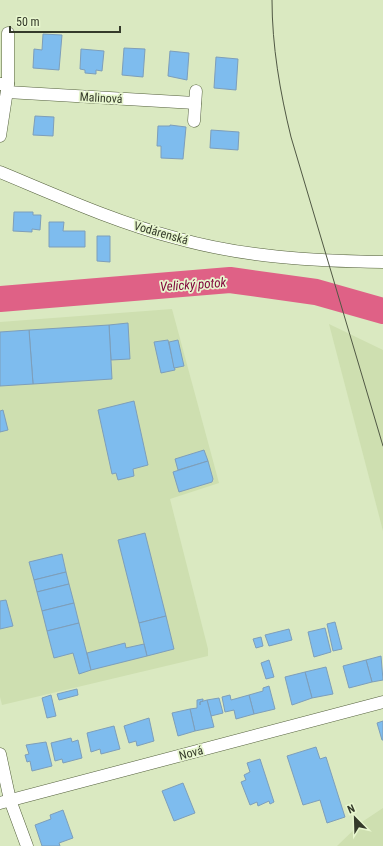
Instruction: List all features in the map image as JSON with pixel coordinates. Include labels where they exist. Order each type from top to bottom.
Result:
[{"type":"street","points":[[0,136],[8,33]]},
{"type":"street","name":"Malinová","points":[[5,87],[196,97],[194,121]]},
{"type":"street","name":"Vodárenská","points":[[0,172],[131,225],[176,238],[231,250],[282,258],[383,262]]},
{"type":"street","name":"Nová","points":[[5,802],[383,702]]},
{"type":"street","points":[[0,754],[5,802],[27,846]]},
{"type":"shaded area","points":[[172,309],[219,483],[170,499],[208,649],[208,656],[2,705],[0,697],[0,322]]},
{"type":"shaded area","points":[[329,324],[383,350],[383,531]]},
{"type":"shaded area","points":[[383,808],[383,846],[337,846],[362,822]]},
{"type":"building","points":[[43,34],[62,35],[59,70],[33,68],[34,49],[42,50]]},
{"type":"building","points":[[124,48],[145,49],[143,77],[122,75]]},
{"type":"building","points":[[81,49],[104,51],[102,71],[96,70],[96,74],[85,73],[85,70],[80,69]]},
{"type":"building","points":[[170,51],[189,53],[187,80],[168,76]]},
{"type":"building","points":[[216,57],[238,59],[236,90],[214,88]]},
{"type":"building","points":[[35,116],[54,117],[53,136],[33,135]]},
{"type":"building","points":[[170,125],[186,127],[183,159],[161,158],[161,146],[157,146],[158,126]]},
{"type":"building","points":[[211,130],[239,132],[238,150],[210,148]]},
{"type":"building","points":[[14,212],[33,212],[33,215],[41,215],[40,230],[32,229],[32,232],[13,231]]},
{"type":"building","points":[[49,222],[64,222],[63,231],[85,231],[85,247],[49,247]]},
{"type":"building","points":[[97,236],[110,236],[110,262],[97,261]]},
{"type":"building","points":[[128,323],[130,359],[111,360],[109,325]]},
{"type":"building","points":[[109,325],[112,379],[33,384],[29,330]]},
{"type":"building","points":[[29,330],[33,384],[0,386],[0,332]]},
{"type":"building","points":[[168,340],[175,370],[161,373],[154,342]]},
{"type":"building","points":[[178,340],[184,366],[174,368],[169,342]]},
{"type":"building","points":[[134,401],[148,465],[133,469],[134,476],[118,480],[116,473],[112,474],[98,410]]},
{"type":"building","points":[[3,410],[8,430],[0,432],[0,411]]},
{"type":"building","points":[[204,450],[208,461],[178,470],[175,459]]},
{"type":"building","points":[[208,461],[213,479],[212,482],[179,492],[173,472]]},
{"type":"building","points":[[145,533],[166,616],[139,623],[118,540]]},
{"type":"building","points":[[62,554],[66,572],[34,580],[29,562]]},
{"type":"building","points":[[66,572],[69,584],[37,592],[34,580]]},
{"type":"building","points":[[69,584],[74,603],[42,611],[37,592]]},
{"type":"building","points":[[6,600],[13,626],[0,629],[0,601]]},
{"type":"building","points":[[74,603],[79,623],[47,631],[42,611]]},
{"type":"building","points":[[166,616],[174,649],[147,656],[139,623]]},
{"type":"building","points":[[335,622],[342,649],[333,651],[327,624]]},
{"type":"building","points":[[79,623],[91,670],[79,674],[73,653],[54,658],[47,631]]},
{"type":"building","points":[[325,628],[331,652],[314,657],[308,632]]},
{"type":"building","points":[[289,629],[292,640],[269,646],[265,635]]},
{"type":"building","points":[[261,637],[263,646],[256,648],[253,639]]},
{"type":"building","points":[[125,643],[126,648],[144,644],[147,656],[91,670],[87,653]]},
{"type":"building","points":[[381,656],[383,680],[372,682],[366,660]]},
{"type":"building","points":[[269,660],[274,677],[266,679],[261,663]]},
{"type":"building","points":[[366,660],[372,682],[349,688],[343,666]]},
{"type":"building","points":[[326,667],[333,694],[312,698],[305,672]]},
{"type":"building","points":[[305,672],[312,698],[292,705],[285,677]]},
{"type":"building","points":[[269,686],[275,709],[254,714],[249,695],[263,691],[263,688]]},
{"type":"building","points":[[77,689],[78,695],[59,700],[57,694]]},
{"type":"building","points":[[51,695],[56,716],[47,718],[42,698]]},
{"type":"building","points":[[230,695],[231,700],[249,695],[254,714],[236,719],[234,710],[225,712],[222,697]]},
{"type":"building","points":[[219,698],[223,713],[211,716],[207,700]]},
{"type":"building","points":[[203,699],[203,701],[200,702],[207,700],[214,727],[195,731],[190,709],[197,708],[197,700]]},
{"type":"building","points":[[190,709],[195,731],[178,736],[172,713]]},
{"type":"building","points":[[149,718],[154,741],[137,746],[136,741],[129,743],[124,726]]},
{"type":"building","points":[[383,721],[383,740],[382,740],[377,723]]},
{"type":"building","points":[[114,726],[120,749],[101,754],[100,749],[91,752],[87,733]]},
{"type":"building","points":[[71,738],[72,742],[78,740],[82,758],[63,763],[62,759],[55,761],[51,743]]},
{"type":"building","points":[[46,742],[52,766],[32,771],[30,761],[27,762],[25,755],[29,754],[26,745]]},
{"type":"building","points":[[316,747],[320,759],[326,757],[345,817],[327,823],[320,800],[303,805],[287,756]]},
{"type":"building","points":[[260,759],[274,802],[270,804],[269,801],[258,806],[257,802],[250,805],[241,782],[246,780],[244,775],[250,772],[247,763]]},
{"type":"building","points":[[183,783],[195,813],[174,821],[162,791]]},
{"type":"building","points":[[63,810],[73,838],[59,843],[60,846],[42,846],[35,825],[51,819],[50,815]]},
{"type":"waterway","name":"Velický potok","points":[[0,299],[230,280],[316,292],[383,311]]},
{"type":"tram line","points":[[272,0],[273,34],[277,69],[291,137],[383,446]]}]
